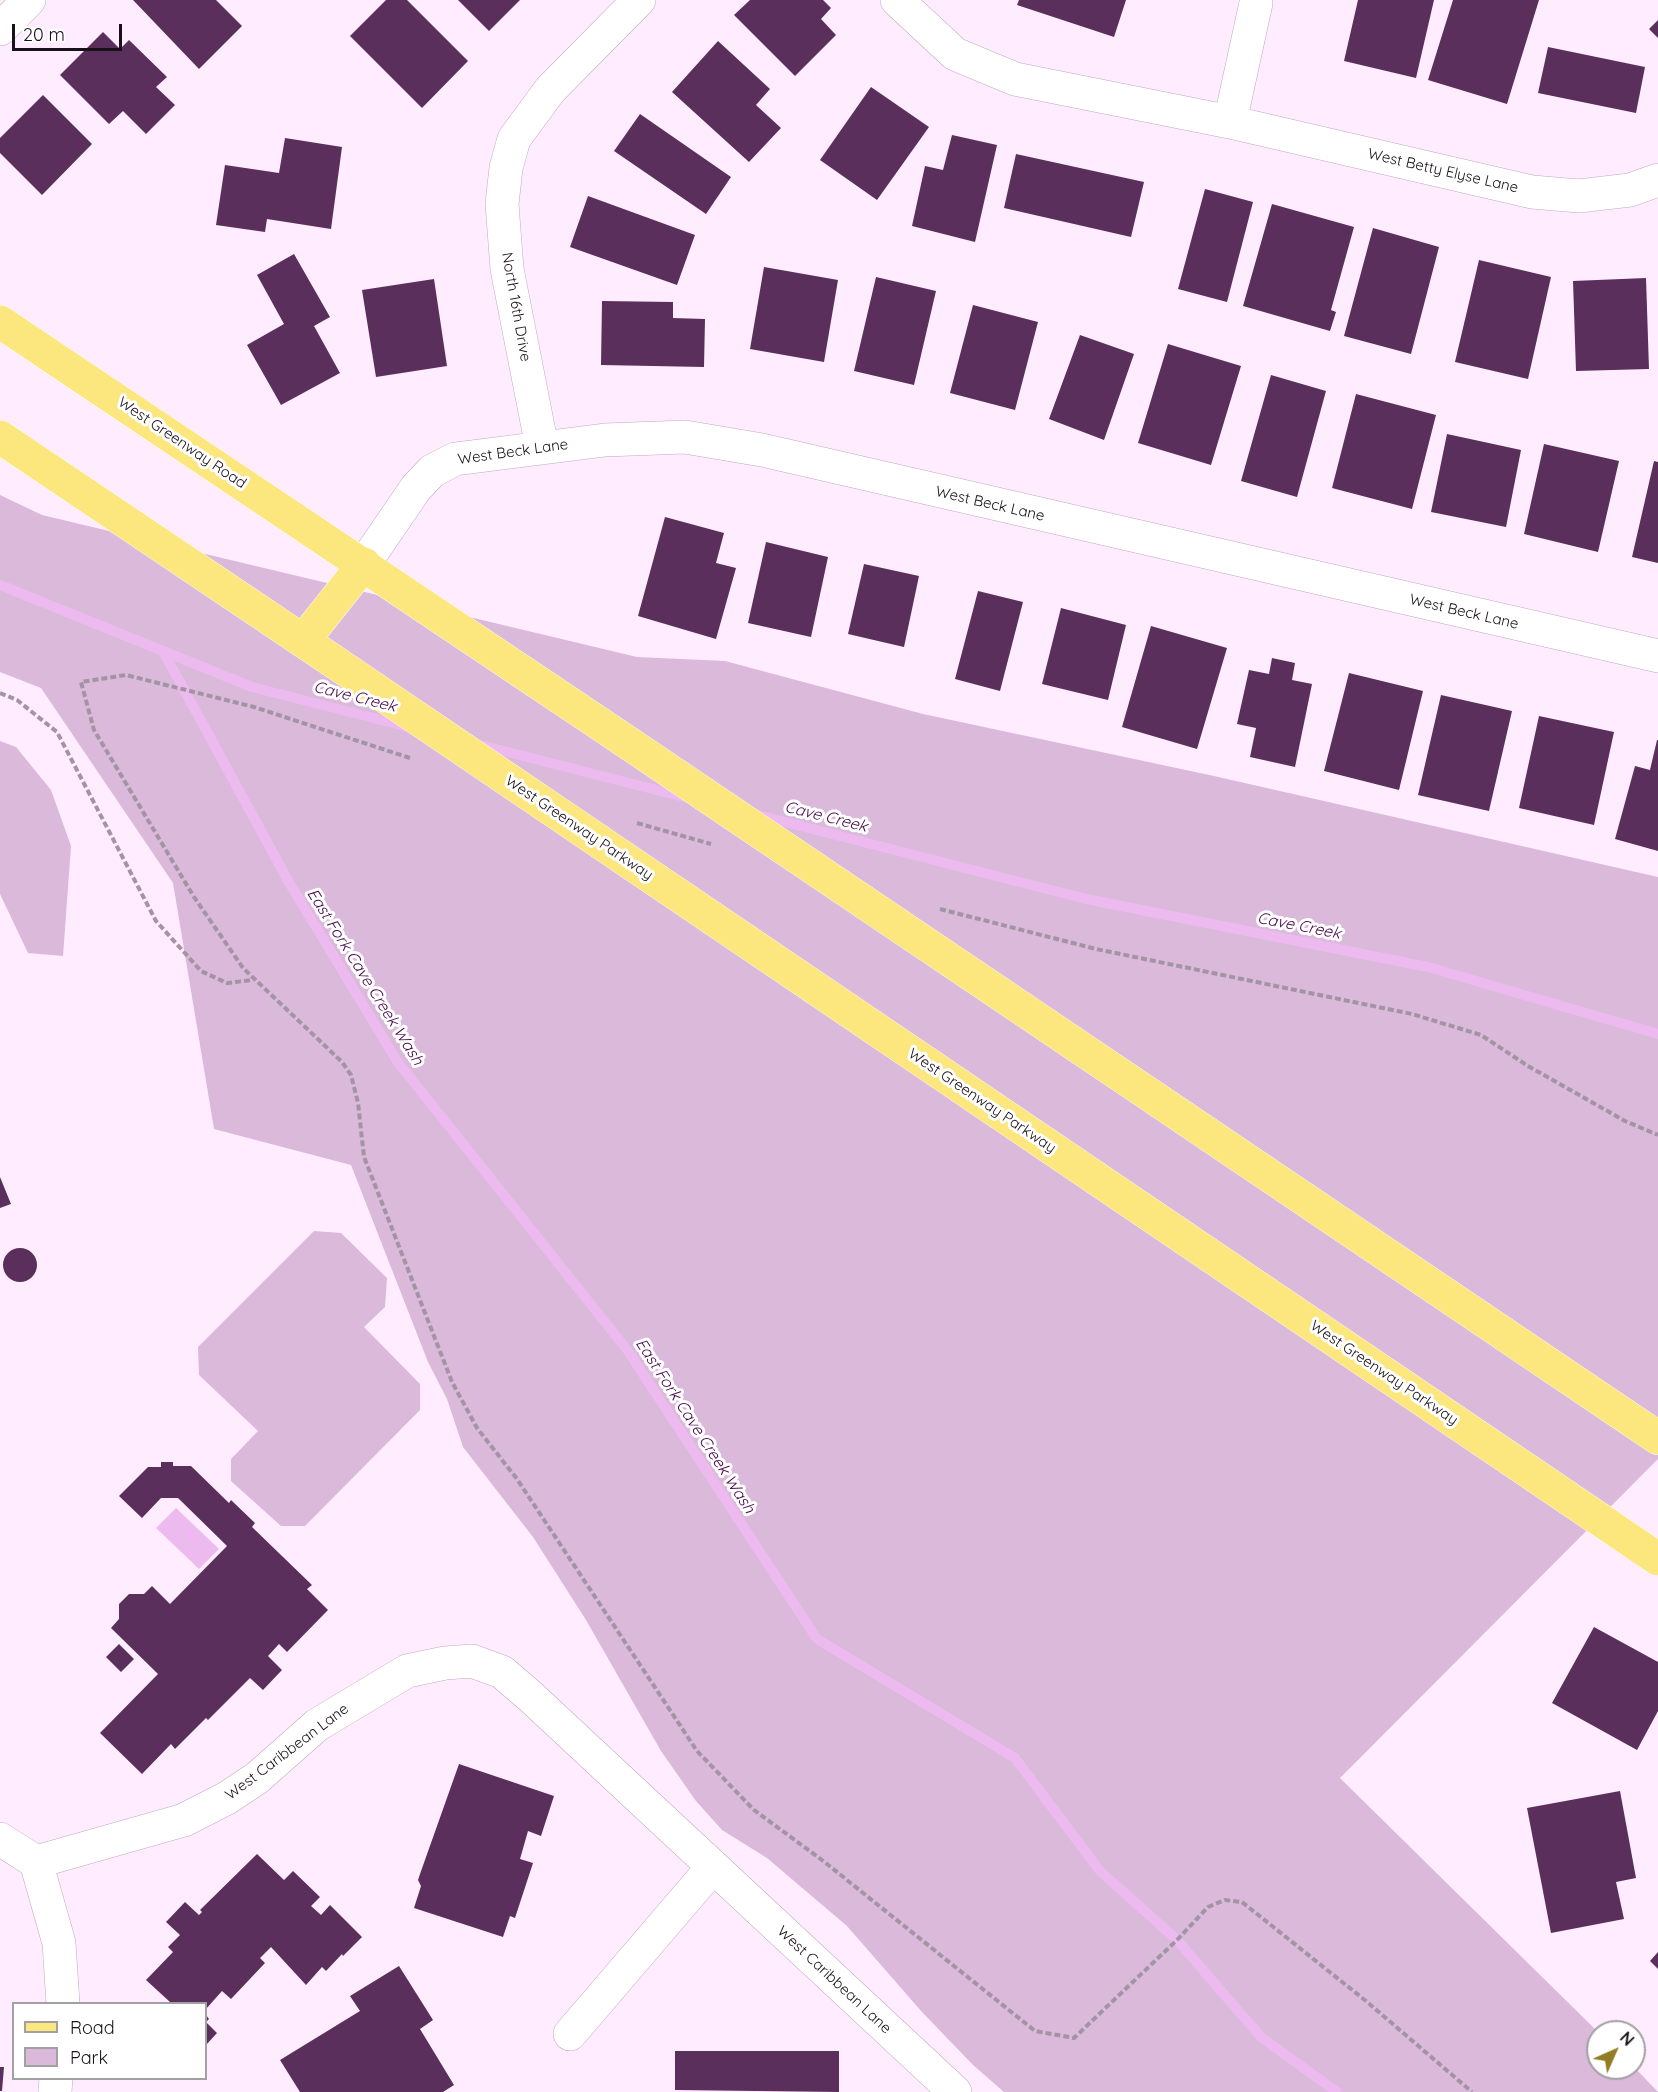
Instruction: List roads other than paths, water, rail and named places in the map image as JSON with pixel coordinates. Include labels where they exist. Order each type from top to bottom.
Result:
[{"type":"main road","name":"West Greenway Road","points":[[0,321],[364,564]]},
{"type":"main road","points":[[0,437],[305,642],[364,564],[1658,1438]]},
{"type":"main road","name":"West Greenway Parkway","points":[[305,642],[1658,1559]]},
{"type":"street","points":[[0,29],[29,0]]},
{"type":"street","name":"North 16th Drive","points":[[542,447],[507,269],[502,204],[506,168],[514,139],[550,90],[639,0]]},
{"type":"street","name":"West Betty Elyse Lane","points":[[897,0],[955,54],[1015,79],[1230,122],[1532,192],[1579,196],[1630,190],[1658,180]]},
{"type":"street","points":[[1230,122],[1256,3]]},
{"type":"street","name":"West Beck Lane","points":[[364,564],[400,511],[432,471],[455,459],[605,440],[685,437],[762,450],[1658,656]]},
{"type":"street","name":"West Caribbean Lane","points":[[36,1862],[184,1820],[227,1798],[257,1778],[317,1725],[407,1671],[445,1663],[472,1661],[502,1672],[955,2092]]},
{"type":"street","points":[[0,1839],[36,1862],[58,1943],[63,2002]]},
{"type":"street","points":[[570,2034],[713,1867]]},
{"type":"waterway","name":"Cave Creek","points":[[0,585],[252,687],[409,727]]},
{"type":"waterway","name":"East Fork Cave Creek Wash","points":[[163,651],[290,884],[397,1061],[628,1351],[817,1639],[1015,1758],[1100,1871],[1177,1940],[1261,2037],[1337,2092]]},
{"type":"waterway","name":"Cave Creek","points":[[476,744],[688,798]]},
{"type":"waterway","name":"Cave Creek","points":[[758,815],[1086,899],[1428,967],[1658,1034]]}]
